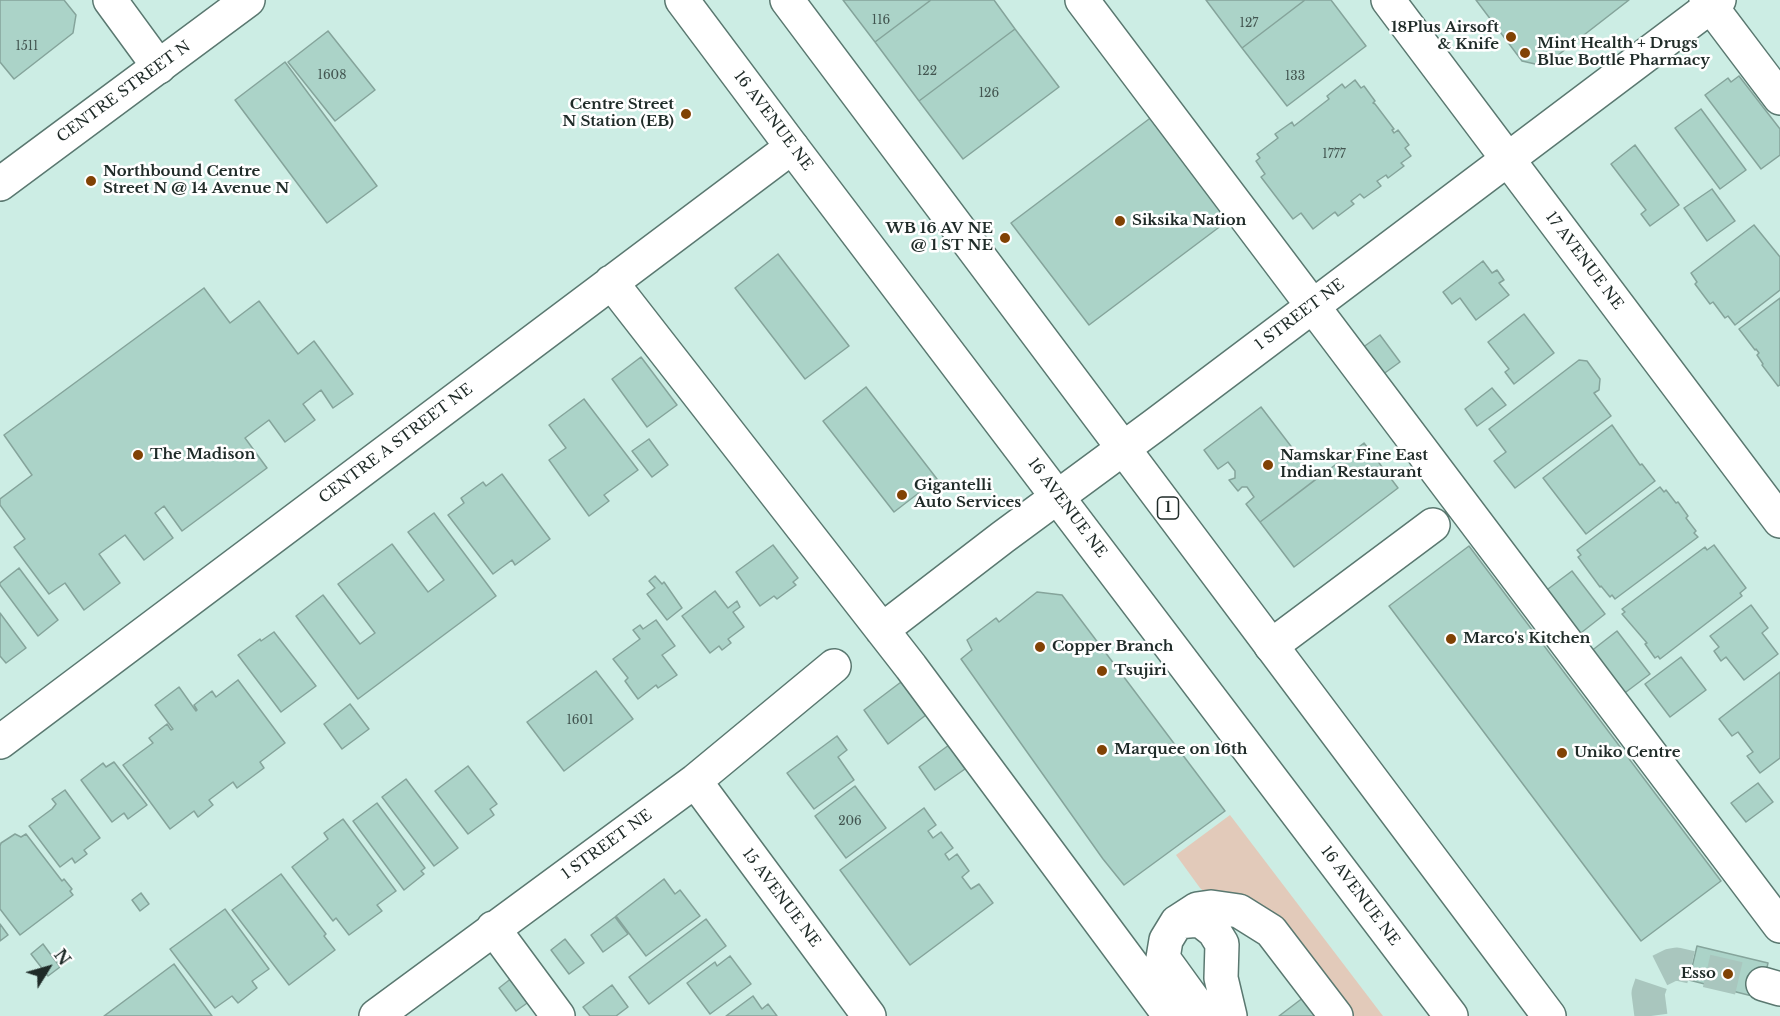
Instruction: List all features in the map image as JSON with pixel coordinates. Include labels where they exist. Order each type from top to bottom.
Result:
[{"type":"main road","points":[[110,0],[159,67]]},
{"type":"main road","name":"CENTRE STREET N","points":[[0,184],[248,0]]},
{"type":"main road","name":"16 AVENUE NE","points":[[682,0],[1451,1016]]},
{"type":"main road","name":"1","points":[[787,0],[1549,1016]]},
{"type":"main road","points":[[1082,0],[1780,926]]},
{"type":"main road","name":"17 AVENUE NE","points":[[1388,0],[1780,521]]},
{"type":"main road","points":[[1712,2],[1780,98]]},
{"type":"main road","name":"1 STREET NE","points":[[882,630],[1712,2]]},
{"type":"main road","name":"CENTRE A STREET NE","points":[[0,742],[792,147]]},
{"type":"main road","points":[[611,282],[882,630],[1077,887],[1170,1016]]},
{"type":"main road","points":[[1271,646],[1433,525]]},
{"type":"main road","name":"1 STREET NE","points":[[376,1016],[694,781],[834,666]]},
{"type":"main road","name":"15 AVENUE NE","points":[[694,781],[869,1016]]},
{"type":"main road","points":[[1205,1016],[1163,958],[1166,940],[1177,922],[1197,909],[1211,907],[1239,911],[1271,931],[1336,1016]]},
{"type":"main road","points":[[1177,922],[1200,920],[1214,931],[1222,944],[1221,978],[1230,1016]]},
{"type":"main road","points":[[493,928],[558,1016]]},
{"type":"shaded area","points":[[1230,815],[1383,1016],[1348,1016],[1200,888],[1176,855]]},
{"type":"building","points":[[0,0],[64,0],[76,15],[73,33],[14,79],[0,62]]},
{"type":"building","points":[[843,0],[931,0],[875,42]]},
{"type":"building","points":[[931,0],[994,0],[1015,29],[919,101],[875,42]]},
{"type":"building","points":[[1206,0],[1305,0],[1242,48]]},
{"type":"building","points":[[1305,0],[1331,0],[1366,46],[1287,106],[1242,48]]},
{"type":"building","points":[[1476,0],[1629,0],[1544,66],[1522,61]]},
{"type":"building","points":[[1015,29],[1059,87],[963,159],[919,101]]},
{"type":"building","points":[[328,31],[375,90],[335,121],[288,62]]},
{"type":"building","points":[[285,62],[377,186],[327,223],[235,100]]},
{"type":"building","points":[[1739,76],[1780,129],[1780,155],[1761,169],[1705,95],[1728,78],[1731,82]]},
{"type":"building","points":[[1355,80],[1361,88],[1364,86],[1375,101],[1373,103],[1394,129],[1392,130],[1394,133],[1398,130],[1409,145],[1405,148],[1411,156],[1401,163],[1404,166],[1388,178],[1386,175],[1377,181],[1381,186],[1364,198],[1360,194],[1351,201],[1354,204],[1338,216],[1335,212],[1313,229],[1301,213],[1293,219],[1261,177],[1265,174],[1256,161],[1260,158],[1257,154],[1278,138],[1275,134],[1292,122],[1294,126],[1329,99],[1327,96],[1342,84],[1345,88]]},
{"type":"building","points":[[1701,109],[1746,170],[1720,189],[1675,128]]},
{"type":"building","name":"Siksika Nation","points":[[1153,116],[1230,219],[1089,325],[1011,223]]},
{"type":"building","points":[[1635,145],[1679,205],[1650,226],[1641,214],[1646,210],[1611,164]]},
{"type":"building","points":[[1712,189],[1735,221],[1707,241],[1684,208]]},
{"type":"building","points":[[1754,225],[1780,257],[1780,290],[1735,325],[1728,316],[1725,318],[1713,302],[1710,304],[1695,284],[1697,282],[1691,273]]},
{"type":"building","points":[[778,254],[849,346],[805,379],[735,288]]},
{"type":"building","points":[[1483,261],[1492,273],[1497,270],[1504,280],[1499,283],[1509,295],[1476,320],[1460,298],[1452,304],[1443,292]]},
{"type":"building","name":"The Madison","points":[[204,288],[230,323],[259,301],[298,354],[314,341],[353,394],[333,408],[321,390],[303,404],[315,420],[285,442],[269,420],[245,438],[267,468],[182,531],[164,506],[155,513],[173,538],[144,560],[125,535],[99,554],[120,583],[84,610],[65,583],[49,594],[14,547],[25,539],[0,505],[0,499],[32,475],[4,435]]},
{"type":"building","points":[[1780,298],[1780,385],[1778,386],[1762,365],[1757,355],[1759,353],[1739,329]]},
{"type":"building","points":[[1524,314],[1554,353],[1514,384],[1505,372],[1509,369],[1488,342]]},
{"type":"building","points":[[1380,335],[1400,362],[1382,375],[1362,348]]},
{"type":"building","points":[[641,357],[677,405],[647,427],[612,379]]},
{"type":"building","points":[[1579,360],[1587,361],[1600,379],[1599,390],[1594,393],[1611,416],[1515,488],[1494,461],[1506,452],[1489,429]]},
{"type":"building","points":[[866,387],[937,479],[894,512],[823,421]]},
{"type":"building","points":[[1492,388],[1506,405],[1477,426],[1465,409]]},
{"type":"building","points":[[584,399],[638,470],[604,495],[609,501],[589,516],[549,460],[566,448],[549,425]]},
{"type":"building","name":"Namskar Fine East Indian Restaurant","points":[[1261,407],[1316,479],[1260,522],[1246,504],[1254,497],[1247,487],[1242,487],[1238,491],[1229,480],[1235,478],[1235,471],[1228,462],[1218,469],[1204,450]]},
{"type":"building","points":[[1612,425],[1640,465],[1642,464],[1655,481],[1586,534],[1543,478]]},
{"type":"building","points":[[649,439],[668,465],[652,477],[632,451]]},
{"type":"building","points":[[1364,443],[1398,488],[1294,567],[1260,522]]},
{"type":"building","points":[[502,474],[550,539],[515,565],[512,560],[493,574],[448,515],[464,503],[461,498],[483,482],[486,486]]},
{"type":"building","points":[[1660,487],[1664,492],[1666,490],[1676,503],[1678,502],[1698,537],[1615,599],[1612,595],[1610,597],[1578,557],[1581,555],[1577,550]]},
{"type":"building","points":[[434,513],[496,596],[358,699],[296,616],[323,595],[360,644],[375,633],[338,584],[392,544],[428,592],[444,580],[408,532]]},
{"type":"building","points":[[773,545],[798,578],[793,582],[796,585],[777,599],[774,596],[760,606],[736,572]]},
{"type":"building","points":[[1714,545],[1746,588],[1740,593],[1742,596],[1660,659],[1658,656],[1655,658],[1645,644],[1647,643],[1622,614],[1625,612],[1622,609],[1705,547],[1707,550]]},
{"type":"building","name":"Uniko Centre","points":[[1469,546],[1721,881],[1641,941],[1389,606]]},
{"type":"building","points":[[19,568],[58,620],[38,636],[0,585]]},
{"type":"building","points":[[1572,571],[1605,614],[1577,636],[1544,592]]},
{"type":"building","points":[[655,576],[662,584],[664,582],[682,608],[667,620],[647,594],[655,588],[649,581]]},
{"type":"building","points":[[715,591],[728,608],[737,601],[740,607],[733,612],[744,627],[728,639],[731,643],[722,650],[719,646],[710,653],[682,616]]},
{"type":"building","name":"Marquee on 16th","points":[[1037,592],[1062,595],[1225,811],[1124,885],[1103,859],[961,659],[972,650],[967,640],[996,618],[999,622]]},
{"type":"building","points":[[1751,605],[1768,628],[1762,633],[1778,654],[1744,680],[1726,657],[1721,661],[1714,651],[1719,647],[1710,636]]},
{"type":"building","points":[[0,613],[26,648],[6,663],[0,656]]},
{"type":"building","points":[[656,620],[675,646],[662,655],[677,675],[658,688],[656,685],[638,699],[625,681],[628,678],[613,659],[640,639],[633,630],[640,625],[643,629]]},
{"type":"building","points":[[1617,631],[1650,674],[1622,695],[1590,652]]},
{"type":"building","points":[[274,632],[316,686],[281,712],[238,655]]},
{"type":"building","points":[[1681,657],[1706,690],[1670,717],[1645,684]]},
{"type":"building","points":[[596,671],[633,719],[564,771],[527,722]]},
{"type":"building","points":[[1780,672],[1780,758],[1760,773],[1747,756],[1753,752],[1738,732],[1732,736],[1719,719]]},
{"type":"building","points":[[238,680],[285,743],[260,762],[264,768],[237,788],[233,782],[209,800],[213,805],[198,817],[194,811],[170,829],[123,765],[153,743],[149,738],[167,724],[171,730],[173,729],[155,705],[179,687],[196,711],[194,705],[212,691],[216,697]]},
{"type":"building","points":[[901,682],[926,715],[888,744],[864,710]]},
{"type":"building","points":[[350,704],[369,729],[342,749],[324,724]]},
{"type":"building","points":[[837,736],[847,750],[838,757],[854,780],[814,809],[787,773]]},
{"type":"building","points":[[949,745],[965,769],[935,790],[919,767]]},
{"type":"building","points":[[114,762],[147,805],[128,819],[124,813],[112,822],[81,780],[103,763],[106,767]]},
{"type":"building","points":[[468,766],[497,804],[490,809],[494,815],[468,834],[435,791]]},
{"type":"building","points":[[406,779],[458,848],[434,866],[382,797]]},
{"type":"building","points":[[1758,783],[1773,802],[1746,822],[1731,803]]},
{"type":"building","points":[[855,786],[886,828],[846,858],[815,816]]},
{"type":"building","points":[[65,790],[100,838],[84,850],[87,854],[75,863],[72,858],[60,867],[29,826],[52,809],[56,804],[52,799]]},
{"type":"building","points":[[377,803],[425,868],[421,871],[424,874],[404,890],[353,821]]},
{"type":"building","points":[[924,808],[936,825],[928,831],[933,838],[941,832],[953,848],[945,854],[949,860],[957,854],[969,871],[962,877],[971,889],[979,884],[993,903],[910,965],[840,870]]},
{"type":"building","points":[[343,819],[396,891],[377,905],[382,911],[349,935],[336,918],[333,921],[292,867],[328,839],[324,833]]},
{"type":"building","points":[[15,834],[21,837],[26,834],[62,881],[64,879],[72,889],[70,891],[73,895],[20,935],[0,909],[0,846]]},
{"type":"building","points":[[281,874],[326,934],[324,936],[335,950],[289,985],[232,910]]},
{"type":"building","points":[[664,879],[675,894],[680,890],[700,916],[646,956],[616,916]]},
{"type":"building","points":[[141,893],[149,904],[140,911],[132,900]]},
{"type":"building","points":[[225,909],[269,969],[252,981],[257,988],[238,1003],[232,996],[215,1008],[170,949]]},
{"type":"building","points":[[615,917],[628,934],[603,952],[591,935]]},
{"type":"building","points":[[706,919],[726,946],[649,1004],[629,977]]},
{"type":"building","points":[[0,924],[8,935],[0,941]]},
{"type":"building","points":[[565,939],[584,963],[569,974],[551,950]]},
{"type":"building","points":[[43,944],[60,967],[48,976],[31,954]]},
{"type":"building","name":"Esso","points":[[1697,946],[1768,963],[1760,998],[1689,980]]},
{"type":"building","points":[[730,956],[751,984],[710,1014],[687,983],[715,962],[717,966]]},
{"type":"building","points":[[174,964],[212,1016],[104,1016]]},
{"type":"building","points":[[513,977],[530,1001],[516,1011],[499,988]]},
{"type":"building","points":[[612,985],[628,1007],[616,1016],[590,1016],[583,1007]]},
{"type":"building","points":[[1308,994],[1325,1016],[1279,1016]]},
{"type":"building","points":[[753,996],[762,1009],[768,1004],[777,1016],[726,1016]]},
{"type":"tunnel","points":[[1651,1016],[1648,993],[1652,981],[1659,971],[1671,965],[1677,964],[1763,984]]},
{"type":"place","name":"18Plus Airsoft & Knife","points":[[1511,37]]},
{"type":"place","name":"Mint Health + Drugs Blue Bottle Pharmacy","points":[[1525,53]]},
{"type":"place","name":"Centre Street N Station (EB)","points":[[686,114]]},
{"type":"place","name":"Northbound Centre Street N @ 14 Avenue N","points":[[91,181]]},
{"type":"place","name":"Siksika Nation","points":[[1120,221]]},
{"type":"place","name":"WB 16 AV NE @ 1 ST NE","points":[[1005,238]]},
{"type":"place","name":"The Madison","points":[[138,455]]},
{"type":"place","name":"Namskar Fine East Indian Restaurant","points":[[1268,465]]},
{"type":"place","name":"Gigantelli Auto Services","points":[[902,495]]},
{"type":"place","name":"Marco's Kitchen","points":[[1451,639]]},
{"type":"place","name":"Copper Branch","points":[[1040,647]]},
{"type":"place","name":"Tsujiri","points":[[1102,671]]},
{"type":"place","name":"Marquee on 16th","points":[[1102,750]]},
{"type":"place","name":"Uniko Centre","points":[[1562,753]]},
{"type":"place","name":"Esso","points":[[1728,974]]}]
